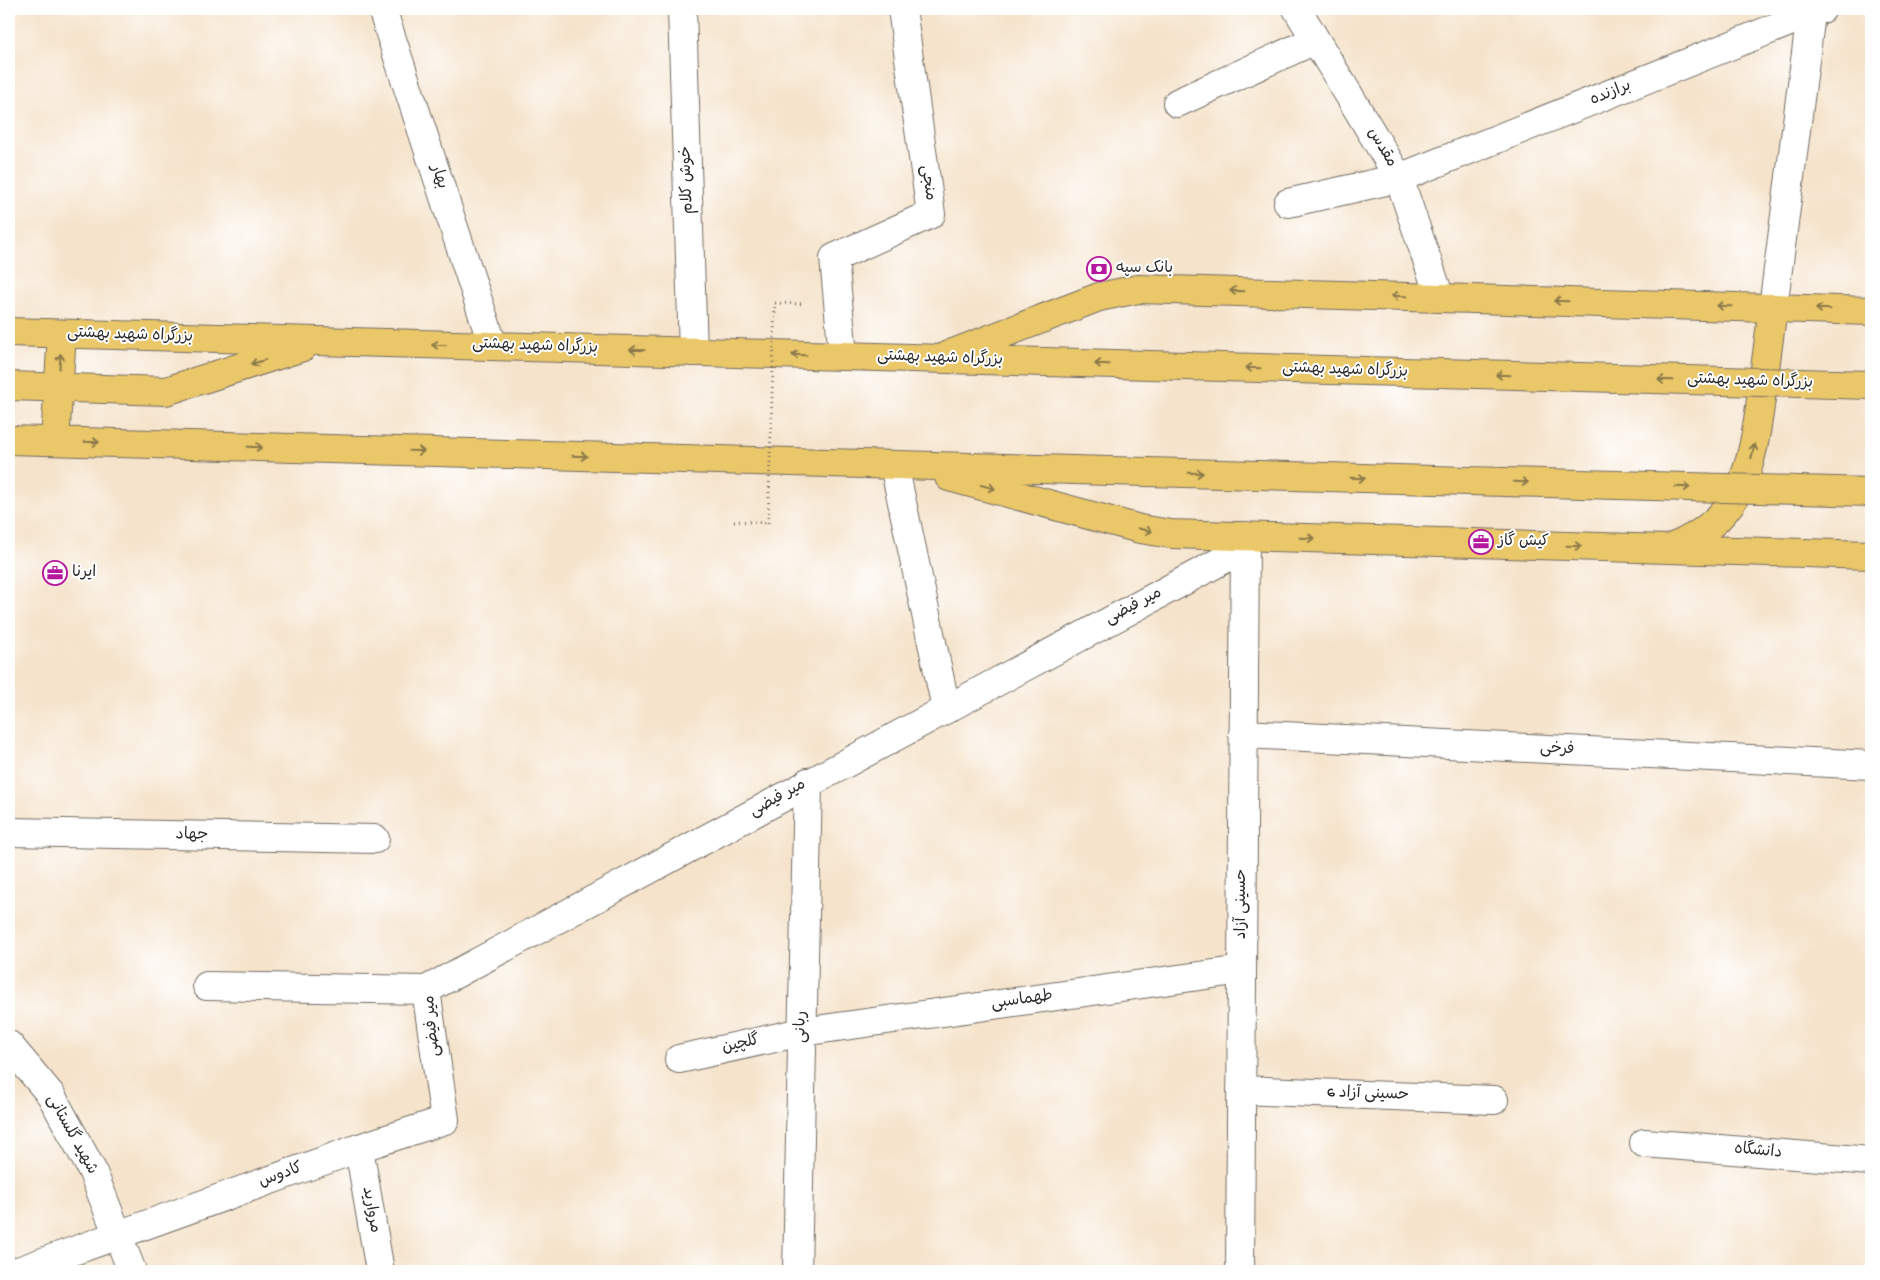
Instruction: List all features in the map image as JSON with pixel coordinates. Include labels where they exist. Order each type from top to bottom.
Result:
[{"type":"highway","points":[[938,359],[1099,297],[1138,289],[1871,311]]},
{"type":"highway","points":[[1668,549],[1683,543],[1710,526],[1731,502],[1745,479],[1755,444],[1773,308]]},
{"type":"highway","name":"بزرگراه شهید بهشتی","points":[[9,332],[1871,385]]},
{"type":"highway","points":[[55,441],[62,334]]},
{"type":"highway","points":[[9,386],[166,391],[321,341]]},
{"type":"highway","points":[[9,440],[1871,492]]},
{"type":"highway","points":[[901,465],[1150,531],[1245,542],[1668,549],[1871,555]]},
{"type":"street","name":"بهار","points":[[382,9],[493,346]]},
{"type":"street","name":"خوش کلام","points":[[682,9],[694,352]]},
{"type":"street","name":"منجی","points":[[842,356],[834,258],[932,214],[902,9]]},
{"type":"street","name":"مقدس","points":[[1297,9],[1399,178],[1440,298]]},
{"type":"street","points":[[1773,308],[1817,12]]},
{"type":"street","name":"برازنده","points":[[1288,203],[1399,178],[1817,12]]},
{"type":"street","points":[[1177,102],[1315,40]]},
{"type":"street","points":[[901,465],[946,708]]},
{"type":"street","name":"میر فیضی","points":[[444,1120],[426,990],[946,708],[1245,542]]},
{"type":"street","name":"حسینی آزاد","points":[[1240,1271],[1245,542]]},
{"type":"street","name":"فرخی","points":[[1243,734],[1871,765]]},
{"type":"street","name":"ربانی","points":[[797,1271],[808,782]]},
{"type":"street","name":"جهاد","points":[[9,832],[375,839]]},
{"type":"street","name":"طهماسبی","points":[[802,1032],[1242,970]]},
{"type":"street","points":[[207,986],[426,990]]},
{"type":"street","name":"گلچین","points":[[680,1058],[802,1032]]},
{"type":"street","name":"شهید گلستانی","points":[[9,1045],[51,1095],[92,1170],[132,1271]]},
{"type":"street","name":"حسینی آزاد 6","points":[[1241,1090],[1494,1100]]},
{"type":"street","name":"کادوس","points":[[18,1271],[359,1148],[444,1120]]},
{"type":"street","name":"دانشگاه","points":[[1644,1143],[1871,1162]]},
{"type":"street","name":"مروارید","points":[[359,1148],[380,1271]]},
{"type":"path","points":[[734,521],[768,523],[775,303]]},
{"type":"place","name":"بانک سپه","points":[[1099,269]]},
{"type":"place","name":"كيش گاز","points":[[1481,542]]},
{"type":"place","name":"ایرنا","points":[[55,573]]}]
